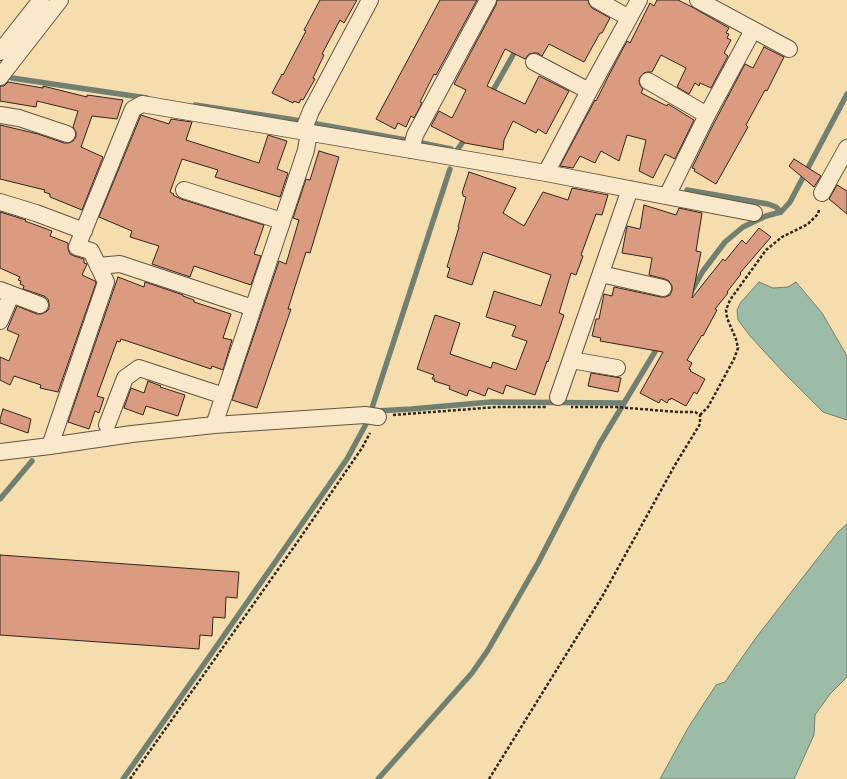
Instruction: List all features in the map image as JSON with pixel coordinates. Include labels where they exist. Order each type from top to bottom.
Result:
[{"type":"street","points":[[0,52],[41,0]]},
{"type":"street","points":[[0,77],[60,0]]},
{"type":"street","points":[[215,422],[306,150],[306,126],[311,111],[370,0]]},
{"type":"street","points":[[413,144],[415,135],[488,0]]},
{"type":"street","points":[[597,0],[629,18]]},
{"type":"street","points":[[546,173],[639,0]]},
{"type":"street","points":[[698,0],[789,49]]},
{"type":"street","points":[[667,196],[753,30]]},
{"type":"street","points":[[534,62],[589,91]]},
{"type":"street","points":[[648,81],[708,115]]},
{"type":"street","points":[[51,442],[106,282],[92,251],[77,247],[132,109],[142,104],[306,126],[413,144],[546,173],[754,213]]},
{"type":"street","points":[[0,115],[20,118],[67,134]]},
{"type":"street","points":[[822,193],[843,167],[847,148]]},
{"type":"street","points":[[560,404],[571,360],[630,189]]},
{"type":"street","points":[[184,190],[282,221]]},
{"type":"street","points":[[0,202],[36,213],[84,231]]},
{"type":"street","points":[[98,266],[120,264],[253,308]]},
{"type":"street","points":[[601,274],[663,288]]},
{"type":"street","points":[[0,321],[5,292],[40,305]]},
{"type":"street","points":[[571,360],[617,368]]},
{"type":"street","points":[[107,425],[125,378],[139,368],[224,396]]},
{"type":"street","points":[[0,452],[51,442],[132,434],[215,422],[372,416]]},
{"type":"path","points":[[490,779],[603,595],[700,424],[700,415],[708,407],[734,359],[738,348],[736,339],[727,318],[726,310],[730,300],[766,250],[782,237],[808,224],[818,214],[822,193]]},
{"type":"path","points":[[130,779],[362,448],[372,416],[560,404],[695,412],[700,415]]},
{"type":"shaded area","points":[[759,282],[773,288],[788,287],[796,282],[822,313],[847,356],[847,420],[823,412],[785,374],[750,336],[738,320],[737,310],[741,302]]},
{"type":"shaded area","points":[[847,524],[847,677],[830,694],[815,715],[814,735],[794,779],[660,779],[688,728],[716,685],[725,682],[755,639],[838,532]]},
{"type":"building","points":[[320,0],[357,0],[344,23],[340,20],[322,54],[324,55],[313,78],[315,79],[303,100],[301,99],[299,103],[294,101],[293,103],[272,93],[306,31],[304,30]]},
{"type":"building","points":[[440,0],[477,0],[436,75],[434,74],[414,118],[411,116],[406,127],[398,123],[395,129],[376,119]]},
{"type":"building","points":[[497,0],[588,0],[592,8],[610,18],[584,62],[549,44],[542,56],[538,53],[533,53],[529,54],[525,59],[505,49],[487,86],[525,104],[539,76],[569,91],[546,134],[538,129],[536,133],[513,121],[504,140],[503,150],[465,143],[431,126],[439,111],[452,118],[466,90],[454,84],[496,5]]},
{"type":"building","points":[[657,0],[678,0],[692,7],[729,28],[726,33],[729,34],[727,38],[731,40],[724,53],[728,56],[711,88],[700,83],[699,86],[695,83],[689,94],[677,87],[686,68],[661,55],[652,72],[644,73],[640,77],[640,85],[643,89],[641,93],[667,106],[668,104],[694,120],[675,159],[665,154],[653,178],[639,171],[646,140],[627,135],[619,161],[601,151],[595,163],[580,156],[573,168],[560,166],[627,41],[630,43],[650,3],[654,6]]},
{"type":"building","points":[[764,47],[784,57],[767,91],[765,90],[746,125],[748,127],[716,184],[694,171],[695,169],[692,168],[745,64],[753,68]]},
{"type":"building","points":[[8,82],[43,88],[43,86],[87,97],[87,95],[123,100],[117,119],[92,116],[81,147],[103,157],[82,210],[50,197],[50,194],[44,192],[45,190],[0,179],[0,125],[38,134],[64,143],[73,141],[76,137],[76,132],[73,127],[78,111],[37,101],[36,107],[0,101],[0,86],[4,86]]},
{"type":"building","points":[[141,115],[169,124],[171,119],[192,122],[186,140],[259,163],[268,135],[287,141],[277,169],[288,173],[280,197],[215,177],[218,170],[182,159],[170,192],[181,199],[264,225],[254,254],[261,256],[251,285],[194,266],[190,277],[152,264],[159,246],[130,237],[132,231],[99,217]]},
{"type":"building","points":[[319,151],[339,157],[310,253],[306,252],[288,309],[291,309],[257,408],[232,400],[279,261],[286,264],[299,220],[293,218],[306,179],[310,180]]},
{"type":"building","points":[[794,159],[821,176],[814,187],[789,166]]},
{"type":"building","points":[[469,172],[516,188],[503,213],[524,226],[543,192],[568,200],[572,188],[608,195],[602,215],[596,214],[581,255],[583,256],[576,275],[571,273],[559,313],[564,315],[535,395],[506,385],[503,394],[488,388],[485,396],[469,390],[467,396],[449,389],[450,386],[434,381],[435,379],[432,379],[434,375],[417,369],[435,315],[460,323],[450,354],[491,368],[493,362],[516,370],[527,341],[512,336],[516,326],[486,317],[494,291],[541,306],[551,275],[483,252],[472,285],[447,277],[450,268],[447,267],[466,197],[463,196],[462,193]]},
{"type":"building","points":[[837,185],[847,191],[847,214],[829,199]]},
{"type":"building","points":[[644,205],[676,215],[679,208],[702,213],[696,251],[701,252],[692,298],[723,259],[725,261],[742,240],[746,244],[759,228],[771,237],[740,273],[741,274],[727,292],[728,293],[715,309],[717,310],[703,336],[702,335],[687,360],[692,363],[689,369],[691,370],[690,371],[705,379],[697,394],[694,392],[686,406],[671,398],[667,403],[661,399],[659,403],[640,393],[663,352],[600,341],[601,338],[592,336],[596,319],[599,319],[604,294],[612,296],[614,287],[661,297],[670,295],[672,290],[672,286],[669,281],[649,275],[652,258],[622,253],[627,226],[640,229]]},
{"type":"building","points":[[0,212],[26,220],[25,221],[52,231],[50,236],[68,243],[70,254],[84,259],[84,263],[87,264],[82,275],[95,281],[96,283],[58,392],[40,388],[41,385],[14,376],[10,385],[0,380],[0,357],[9,361],[19,335],[7,330],[17,306],[37,314],[41,314],[49,309],[49,304],[48,299],[44,296],[23,289],[24,286],[20,284],[21,281],[18,280],[20,277],[0,268]]},
{"type":"building","points":[[118,277],[144,287],[145,282],[183,295],[194,300],[194,302],[231,314],[223,338],[232,340],[223,370],[212,366],[211,369],[121,339],[120,342],[117,341],[97,396],[104,398],[99,413],[95,411],[89,429],[68,422]]},
{"type":"building","points":[[591,373],[621,378],[618,392],[588,386]]},
{"type":"building","points":[[148,381],[161,386],[160,387],[185,395],[178,416],[146,406],[143,415],[124,408],[131,388],[144,393]]},
{"type":"building","points":[[3,409],[31,419],[28,433],[0,423]]},
{"type":"building","points":[[0,555],[239,572],[237,598],[226,597],[225,618],[213,617],[212,636],[200,635],[199,649],[0,635]]},
{"type":"waterway","points":[[491,94],[517,48]]},
{"type":"waterway","points":[[5,75],[12,78],[147,98]]},
{"type":"waterway","points":[[691,292],[703,271],[725,242],[743,227],[766,216],[781,212],[790,202],[847,94]]},
{"type":"waterway","points":[[195,105],[289,119],[451,149]]},
{"type":"waterway","points":[[455,153],[467,136]]},
{"type":"waterway","points":[[123,779],[347,459],[366,424],[450,169]]},
{"type":"waterway","points":[[687,190],[768,204],[776,207],[781,212]]},
{"type":"waterway","points":[[378,779],[472,673],[488,650],[538,563],[600,443],[659,345]]},
{"type":"waterway","points":[[376,411],[491,402],[624,403]]},
{"type":"waterway","points":[[0,499],[32,461]]}]
